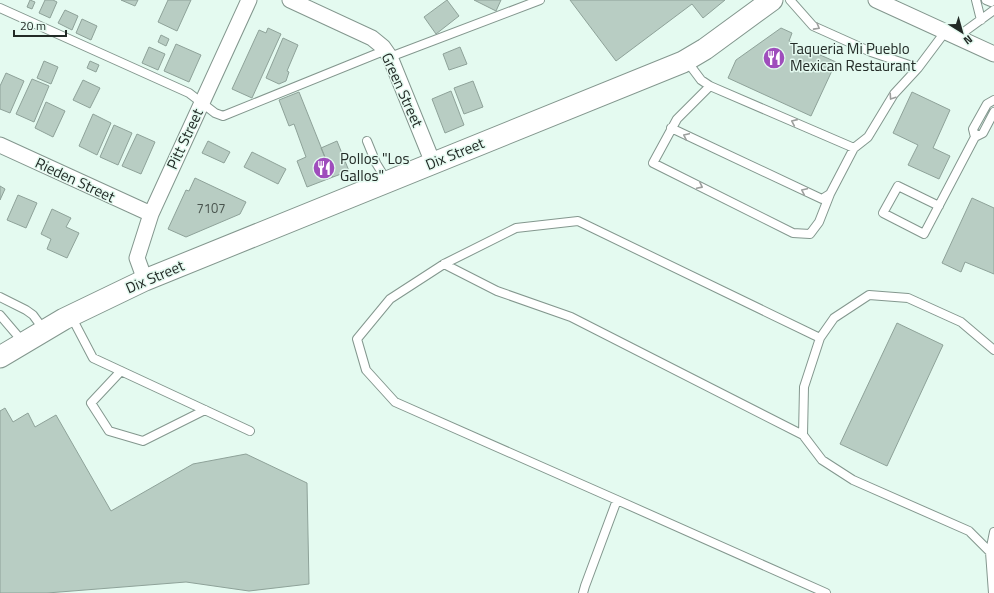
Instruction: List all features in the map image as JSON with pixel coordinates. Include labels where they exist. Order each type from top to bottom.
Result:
[{"type":"street","name":"Pitt Street","points":[[146,280],[137,258],[150,214],[249,0]]},
{"type":"street","name":"Green Street","points":[[290,0],[372,38],[388,54],[433,163]]},
{"type":"street","name":"Dix Street","points":[[0,357],[70,316],[146,280],[686,60],[705,49],[772,0]]},
{"type":"street","points":[[876,0],[994,54]]},
{"type":"street","name":"Rieden Street","points":[[0,145],[150,214]]},
{"type":"lane","points":[[0,8],[189,93],[215,113],[223,116],[388,54],[540,0]]},
{"type":"lane","points":[[790,0],[813,26],[871,52],[918,68]]},
{"type":"lane","points":[[976,0],[981,20]]},
{"type":"lane","points":[[710,86],[670,128],[652,163],[793,233],[810,234],[819,222],[830,194],[854,148],[868,137],[894,94],[951,35],[981,20],[994,10]]},
{"type":"lane","points":[[686,60],[701,80],[710,86],[854,148]]},
{"type":"lane","points":[[975,137],[973,129],[987,104],[994,100]]},
{"type":"lane","points":[[939,206],[898,186],[883,213],[924,234],[939,206],[975,137],[982,133],[994,112]]},
{"type":"lane","points":[[670,128],[822,199],[830,194]]},
{"type":"lane","points":[[367,141],[376,163],[387,182]]},
{"type":"lane","points":[[820,338],[578,221],[516,228],[444,264],[390,299],[357,339],[366,370],[395,402],[826,593]]},
{"type":"lane","points":[[444,264],[497,291],[571,317],[803,435],[822,460],[853,480],[969,531],[990,552]]},
{"type":"lane","points":[[803,435],[804,387],[820,338],[834,318],[869,295],[908,298],[961,322],[994,350]]},
{"type":"lane","points":[[0,297],[33,315],[45,330]]},
{"type":"lane","points":[[0,315],[23,343]]},
{"type":"lane","points":[[70,316],[93,358],[250,432]]},
{"type":"lane","points":[[121,371],[91,403],[109,431],[142,441],[205,410]]},
{"type":"lane","points":[[583,593],[617,500]]},
{"type":"lane","points":[[993,593],[990,552],[994,532]]},
{"type":"building","points":[[30,0],[35,2],[32,9],[27,7]]},
{"type":"building","points":[[45,0],[53,0],[57,2],[50,18],[39,13]]},
{"type":"building","points":[[121,0],[138,0],[135,6]]},
{"type":"building","points":[[168,0],[191,0],[177,31],[158,22]]},
{"type":"building","points":[[447,0],[459,16],[436,34],[424,17]]},
{"type":"building","points":[[474,0],[501,0],[496,11]]},
{"type":"building","points":[[570,0],[725,0],[703,18],[692,4],[616,61]]},
{"type":"building","points":[[65,10],[78,16],[72,30],[58,23]]},
{"type":"building","points":[[82,19],[97,26],[91,40],[76,33]]},
{"type":"building","points":[[268,28],[281,34],[252,98],[232,89],[259,30],[266,33]]},
{"type":"building","points":[[781,28],[792,33],[789,41],[836,62],[811,116],[728,78],[736,60]]},
{"type":"building","points":[[161,35],[169,39],[166,46],[158,42]]},
{"type":"building","points":[[283,38],[298,45],[287,71],[289,72],[286,81],[279,84],[266,78]]},
{"type":"building","points":[[176,44],[201,55],[189,82],[164,71]]},
{"type":"building","points":[[149,47],[165,54],[158,70],[142,63]]},
{"type":"building","points":[[460,47],[467,64],[449,70],[443,54]]},
{"type":"building","points":[[44,61],[58,67],[51,84],[37,78]]},
{"type":"building","points":[[90,61],[99,65],[96,72],[87,68]]},
{"type":"building","points":[[6,73],[24,81],[10,113],[0,109],[0,86]]},
{"type":"building","points":[[32,79],[49,86],[34,122],[16,114]]},
{"type":"building","points":[[83,80],[100,88],[90,108],[73,100]]},
{"type":"building","points":[[473,81],[483,107],[464,114],[454,88]]},
{"type":"building","points":[[451,91],[464,125],[445,133],[432,99]]},
{"type":"building","points":[[299,92],[333,177],[307,187],[297,161],[306,157],[294,124],[289,126],[279,100]]},
{"type":"building","points":[[912,92],[950,110],[933,148],[950,156],[939,179],[908,165],[918,145],[893,133]]},
{"type":"building","points":[[46,102],[65,111],[53,137],[35,128]]},
{"type":"building","points":[[93,114],[111,123],[97,155],[79,146]]},
{"type":"building","points":[[114,125],[132,133],[118,165],[100,157]]},
{"type":"building","points":[[137,134],[155,142],[141,174],[122,166]]},
{"type":"building","points":[[208,141],[230,152],[224,163],[202,153]]},
{"type":"building","points":[[337,141],[349,171],[333,177],[321,148]]},
{"type":"building","points":[[252,152],[286,169],[278,184],[244,167]]},
{"type":"building","points":[[195,178],[246,202],[240,214],[186,237],[168,229],[186,190],[189,191]]},
{"type":"building","points":[[0,186],[5,189],[0,200]]},
{"type":"building","points":[[18,195],[37,203],[26,228],[7,220]]},
{"type":"building","points":[[972,198],[994,208],[994,274],[965,262],[961,272],[942,263]]},
{"type":"building","points":[[52,209],[71,218],[66,227],[79,233],[67,258],[47,249],[51,239],[41,234]]},
{"type":"building","points":[[897,323],[943,345],[887,466],[840,444]]},
{"type":"building","points":[[5,408],[13,422],[28,413],[35,427],[56,415],[111,511],[193,464],[246,454],[307,483],[309,584],[249,591],[186,582],[47,593],[0,593],[0,411]]},
{"type":"place","name":"Taqueria Mi Pueblo Mexican Restaurant","points":[[774,58]]},
{"type":"place","name":"Pollos \"Los Gallos\"","points":[[324,168]]}]
